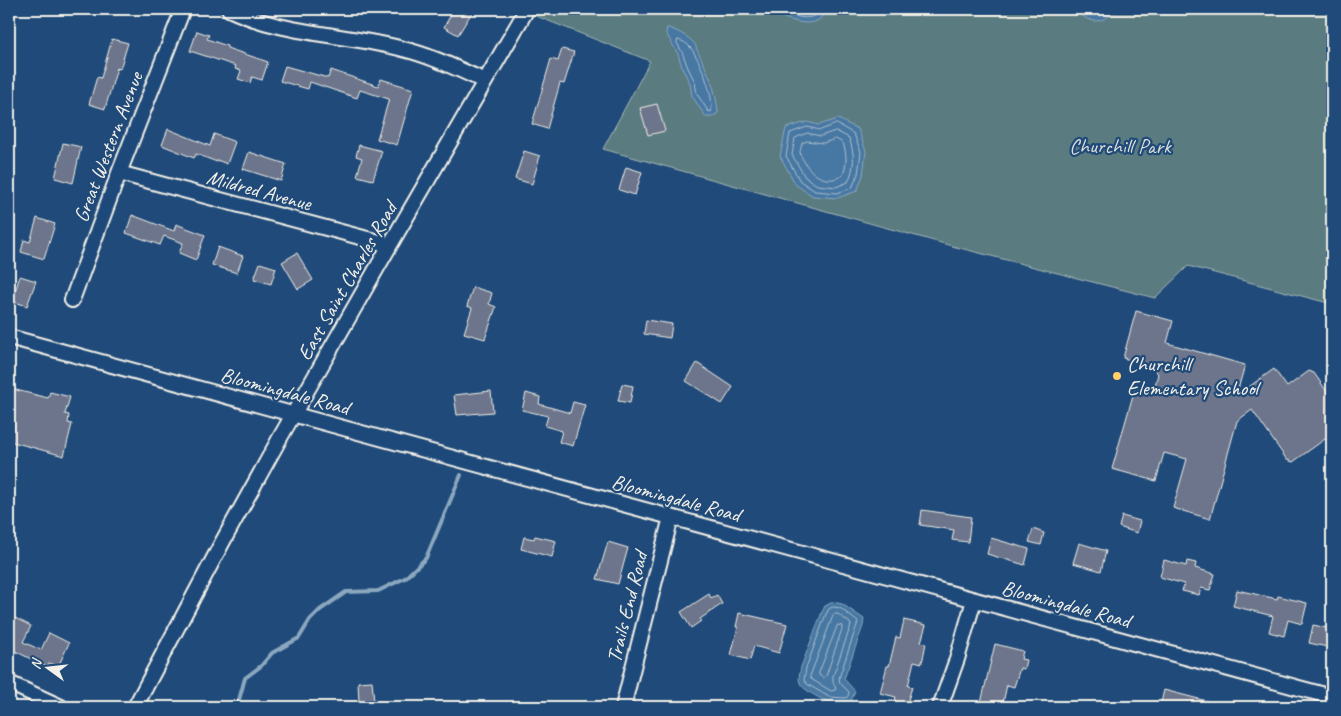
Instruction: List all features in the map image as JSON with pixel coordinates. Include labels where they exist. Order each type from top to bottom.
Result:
[{"type":"street","name":"Great Western Avenue","points":[[72,300],[183,9]]},
{"type":"street","points":[[229,9],[267,23],[415,52],[485,81]]},
{"type":"street","name":"East Saint Charles Road","points":[[135,707],[223,541],[294,414],[527,9]]},
{"type":"street","name":"Mildred Avenue","points":[[119,173],[390,245]]},
{"type":"street","name":"Bloomingdale Road","points":[[9,337],[1332,697]]},
{"type":"street","name":"Trails End Road","points":[[622,707],[671,517]]},
{"type":"street","points":[[940,707],[957,659],[974,600]]},
{"type":"street","points":[[9,683],[61,707]]},
{"type":"green space","name":"Churchill Park","points":[[535,9],[1332,9],[1332,304],[1188,266],[1155,298],[952,246],[603,149],[650,61],[531,14]]},
{"type":"water","points":[[762,9],[825,9],[821,17],[815,22],[807,23],[787,19]]},
{"type":"water","points":[[1074,9],[1117,9],[1104,19],[1095,21],[1085,18]]},
{"type":"water","points":[[667,28],[681,34],[695,45],[711,80],[715,96],[718,113],[712,117],[706,117],[692,96],[690,83],[678,54],[666,33]]},
{"type":"water","points":[[838,119],[858,129],[866,151],[863,175],[857,191],[837,198],[813,196],[796,185],[780,156],[786,128],[807,122],[819,125]]},
{"type":"water","points":[[833,602],[842,604],[864,619],[844,679],[855,691],[849,707],[840,702],[831,702],[816,696],[804,688],[799,681],[801,667],[822,612],[825,606]]},
{"type":"building","points":[[454,9],[474,9],[458,35],[444,27]]},
{"type":"building","points":[[197,31],[209,35],[207,39],[227,46],[227,48],[268,62],[262,80],[252,77],[250,83],[238,79],[241,71],[235,69],[236,66],[190,51]]},
{"type":"building","points":[[112,39],[128,43],[120,69],[117,68],[105,109],[89,104],[97,77],[101,78]]},
{"type":"building","points":[[562,49],[574,52],[564,84],[560,83],[547,129],[532,124],[551,59],[558,61]]},
{"type":"building","points":[[285,66],[328,78],[331,70],[378,86],[381,79],[413,89],[397,145],[377,139],[389,99],[360,90],[357,98],[310,82],[308,89],[280,81]]},
{"type":"building","points":[[657,104],[665,131],[648,135],[640,108]]},
{"type":"building","points":[[168,129],[210,146],[214,134],[235,142],[227,164],[196,154],[194,158],[162,145]]},
{"type":"building","points":[[63,143],[81,147],[73,183],[55,178]]},
{"type":"building","points":[[359,145],[382,151],[373,180],[357,176],[362,158],[356,156]]},
{"type":"building","points":[[524,151],[540,156],[532,184],[515,179]]},
{"type":"building","points":[[249,152],[286,164],[281,181],[243,169]]},
{"type":"building","points":[[626,167],[642,172],[635,195],[619,190]]},
{"type":"building","points":[[132,215],[174,231],[176,224],[205,235],[196,260],[179,253],[183,243],[164,236],[160,245],[126,233]]},
{"type":"building","points":[[37,218],[55,224],[44,259],[21,252],[24,240],[30,242]]},
{"type":"building","points":[[218,247],[243,256],[237,273],[212,265]]},
{"type":"building","points":[[297,253],[313,280],[298,289],[282,262]]},
{"type":"building","points":[[260,263],[276,268],[271,284],[254,279]]},
{"type":"building","points":[[20,276],[36,281],[27,306],[12,301]]},
{"type":"building","points":[[473,287],[492,293],[489,304],[496,307],[485,339],[464,333],[472,308],[467,306]]},
{"type":"building","points":[[1136,311],[1173,321],[1167,343],[1245,365],[1236,396],[1274,369],[1287,387],[1309,371],[1314,373],[1332,399],[1332,434],[1293,462],[1287,460],[1252,410],[1237,421],[1210,519],[1173,508],[1187,459],[1164,453],[1156,481],[1112,469],[1135,388],[1153,393],[1158,374],[1153,366],[1123,358]]},
{"type":"building","points":[[646,320],[672,324],[670,338],[644,334]]},
{"type":"building","points":[[697,363],[733,387],[722,404],[686,381]]},
{"type":"building","points":[[9,383],[16,390],[48,398],[50,392],[70,397],[65,414],[69,415],[68,423],[72,424],[64,456],[9,441]]},
{"type":"building","points":[[622,384],[633,386],[630,403],[618,401]]},
{"type":"building","points":[[491,391],[493,412],[457,415],[454,395]]},
{"type":"building","points":[[526,393],[540,397],[539,404],[570,413],[573,402],[585,405],[573,446],[559,442],[562,431],[545,426],[548,416],[522,410]]},
{"type":"building","points":[[922,510],[971,517],[968,542],[952,540],[954,530],[920,525]]},
{"type":"building","points":[[1122,516],[1140,521],[1137,533],[1119,527]]},
{"type":"building","points":[[1033,529],[1044,533],[1041,545],[1029,542]]},
{"type":"building","points":[[535,536],[556,541],[552,557],[521,549],[524,537],[534,539]]},
{"type":"building","points":[[991,538],[1029,549],[1025,565],[987,554]]},
{"type":"building","points":[[608,542],[628,548],[618,584],[597,579]]},
{"type":"building","points":[[1079,543],[1106,551],[1101,571],[1073,563]]},
{"type":"building","points":[[1164,560],[1186,566],[1187,561],[1196,563],[1195,568],[1215,574],[1210,590],[1201,588],[1199,595],[1182,591],[1184,584],[1160,577]]},
{"type":"building","points":[[1237,590],[1277,599],[1278,596],[1307,603],[1302,624],[1288,620],[1284,636],[1269,632],[1273,616],[1233,606]]},
{"type":"building","points":[[709,594],[711,598],[717,595],[722,604],[700,619],[701,621],[691,628],[681,612]]},
{"type":"building","points":[[739,613],[787,624],[779,653],[754,646],[750,660],[731,655],[738,627],[736,627]]},
{"type":"building","points":[[9,615],[31,626],[23,642],[41,650],[49,633],[69,643],[58,667],[49,663],[47,667],[9,648]]},
{"type":"building","points":[[904,620],[926,625],[921,642],[926,643],[922,663],[914,661],[908,686],[912,687],[906,707],[894,703],[896,697],[880,693],[896,637],[900,638]]},
{"type":"building","points":[[1313,625],[1332,629],[1332,648],[1309,643]]},
{"type":"building","points":[[995,644],[1023,651],[1021,659],[1026,660],[1024,669],[1020,668],[1014,687],[1007,685],[1002,707],[980,707]]},
{"type":"building","points":[[372,681],[374,702],[359,703],[358,682]]},
{"type":"building","points":[[1164,690],[1218,704],[1218,707],[1160,707]]},
{"type":"waterway","points":[[237,707],[245,678],[261,666],[272,653],[299,638],[310,620],[320,610],[346,592],[378,591],[405,578],[426,558],[461,475]]},
{"type":"place","name":"Churchill Elementary School","points":[[1117,376]]}]
